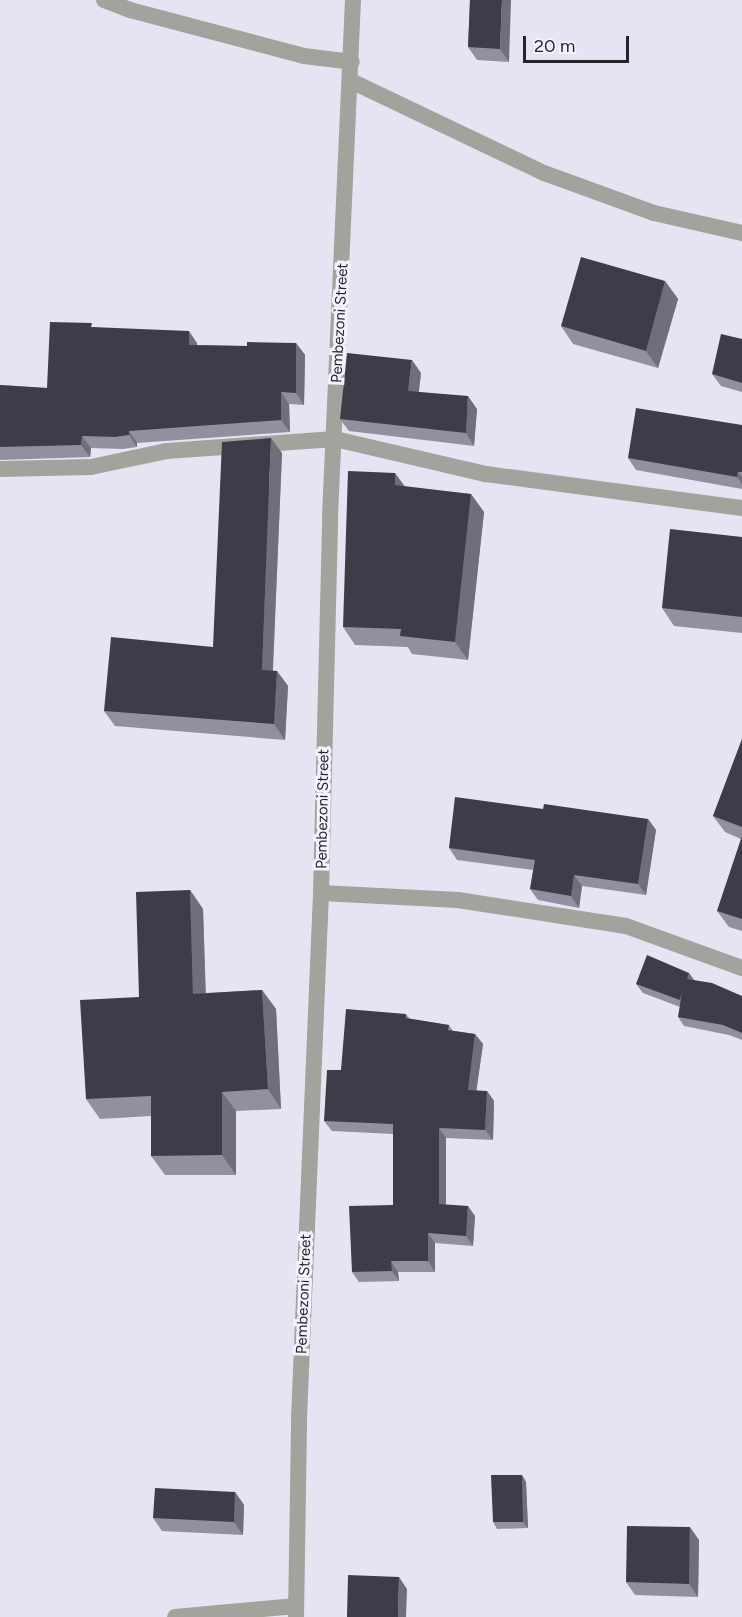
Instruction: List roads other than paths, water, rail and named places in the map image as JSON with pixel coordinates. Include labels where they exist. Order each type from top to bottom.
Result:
[{"type":"street","points":[[104,0],[130,10],[304,56],[352,62]]},
{"type":"street","name":"Pembezoni Street","points":[[295,1612],[299,1418],[321,893],[330,516],[353,0]]},
{"type":"street","points":[[351,81],[544,173],[654,213],[742,233]]},
{"type":"street","points":[[0,469],[91,466],[167,451],[335,439],[486,474],[742,508]]},
{"type":"street","points":[[321,893],[458,900],[626,926],[742,968]]},
{"type":"street","points":[[175,1617],[295,1612]]}]
